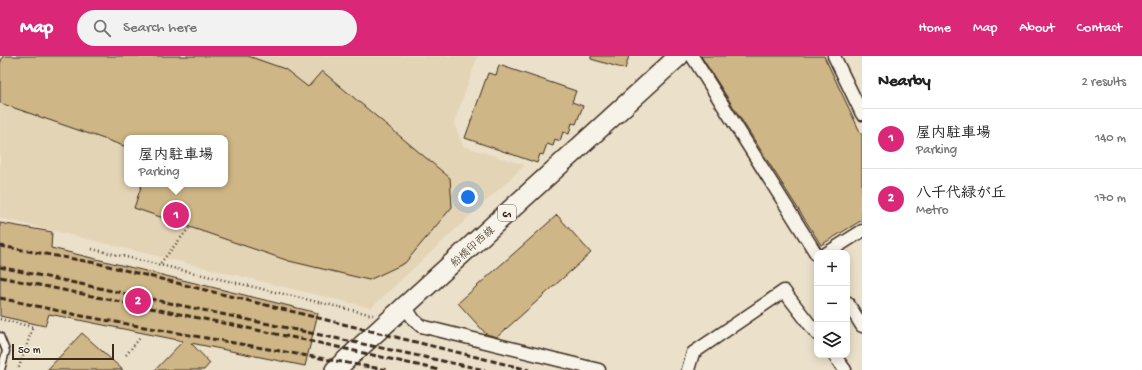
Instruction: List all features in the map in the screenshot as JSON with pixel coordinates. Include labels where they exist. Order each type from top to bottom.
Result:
[{"type":"main road","name":"船橋印西線","points":[[335,370],[679,56]]},
{"type":"street","points":[[692,56],[814,250]]},
{"type":"street","points":[[834,56],[862,114]]},
{"type":"street","points":[[832,250],[862,231]]},
{"type":"street","points":[[688,370],[693,353],[784,291],[814,330]]},
{"type":"street","points":[[405,306],[414,320],[421,326],[599,370]]},
{"type":"street","points":[[850,307],[862,326]]},
{"type":"street","points":[[836,358],[846,370]]},
{"type":"lane","points":[[0,336],[6,352],[1,370]]},
{"type":"path","points":[[158,266],[188,228]]},
{"type":"path","points":[[92,249],[158,266],[391,319]]},
{"type":"path","points":[[0,319],[33,327],[18,370]]},
{"type":"path","points":[[126,355],[140,338]]},
{"type":"shaded area","points":[[0,56],[478,56],[454,123],[463,146],[525,165],[371,308],[0,218]]},
{"type":"building","points":[[3,56],[248,56],[285,69],[308,87],[322,71],[450,178],[452,207],[405,263],[369,280],[289,261],[134,208],[141,187],[228,187],[228,135],[124,135],[124,146],[0,103],[0,64]]},
{"type":"building","points":[[591,56],[629,56],[625,69],[591,59]]},
{"type":"building","points":[[701,56],[824,56],[862,136],[862,220],[821,245]]},
{"type":"building","points":[[499,65],[576,91],[572,102],[583,106],[576,124],[572,123],[569,134],[563,132],[560,141],[555,139],[553,146],[547,144],[543,155],[540,154],[537,163],[465,138],[488,73],[496,75]]},
{"type":"building","points":[[557,215],[591,253],[497,337],[486,334],[458,303]]},
{"type":"building","points":[[0,223],[52,232],[51,248],[318,313],[305,366],[191,343],[210,363],[204,370],[155,370],[183,341],[49,314],[45,326],[0,316]]},
{"type":"building","points":[[82,333],[123,370],[47,370]]},
{"type":"railway","points":[[0,246],[96,263],[529,370]]},
{"type":"railway","points":[[0,267],[485,370]]},
{"type":"railway","points":[[0,277],[315,342],[439,370]]},
{"type":"railway","points":[[0,298],[82,316],[387,370]]},
{"type":"place","name":"屋内駐車場","points":[[176,215]]},
{"type":"place","name":"八千代緑が丘","points":[[138,301]]}]
